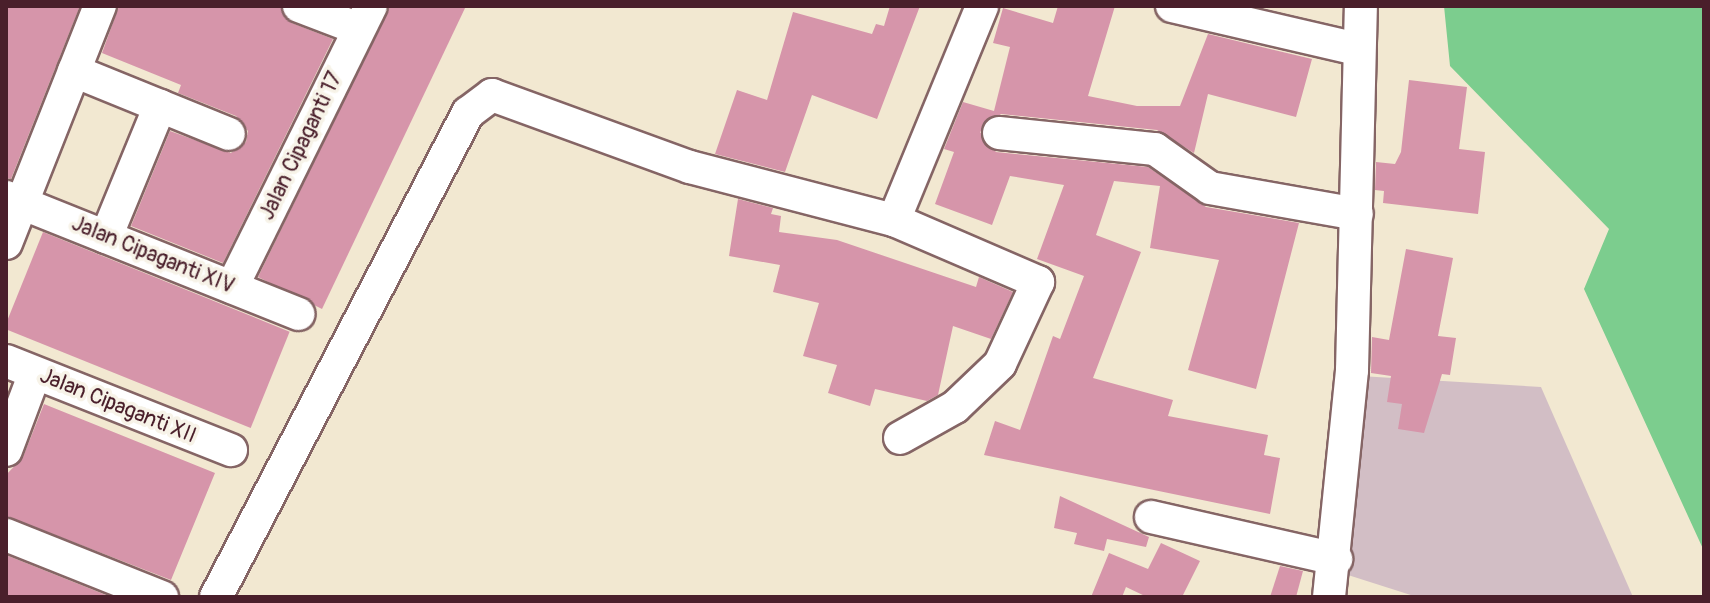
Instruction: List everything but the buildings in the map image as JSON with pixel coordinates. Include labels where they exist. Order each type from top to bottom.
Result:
[{"type":"street","points":[[6,243],[14,200],[74,71],[100,6]]},
{"type":"street","points":[[299,6],[365,18]]},
{"type":"street","points":[[894,220],[982,6]]},
{"type":"street","points":[[1172,6],[1357,49]]},
{"type":"street","points":[[1329,597],[1336,559],[1357,214],[1357,49],[1361,6]]},
{"type":"street","name":"Jalan Cipaganti 17","points":[[232,287],[365,18]]},
{"type":"street","points":[[74,71],[229,134]]},
{"type":"street","points":[[216,597],[468,113],[492,95],[690,167],[894,220],[1039,285],[1000,364],[955,407],[900,438]]},
{"type":"street","points":[[106,237],[160,106]]},
{"type":"street","points":[[999,133],[1155,149],[1210,188],[1357,214]]},
{"type":"street","name":"Jalan Cipaganti XIV","points":[[14,200],[299,314]]},
{"type":"street","points":[[6,450],[21,367]]},
{"type":"street","name":"Jalan Cipaganti XII","points":[[21,367],[231,450]]},
{"type":"street","points":[[1151,517],[1336,559]]},
{"type":"street","points":[[6,535],[159,595]]},
{"type":"shaded area","points":[[1360,376],[1541,387],[1633,597],[1417,597],[1348,575]]},
{"type":"green space","points":[[1444,6],[1704,6],[1704,551],[1584,289],[1609,229],[1450,66]]}]
